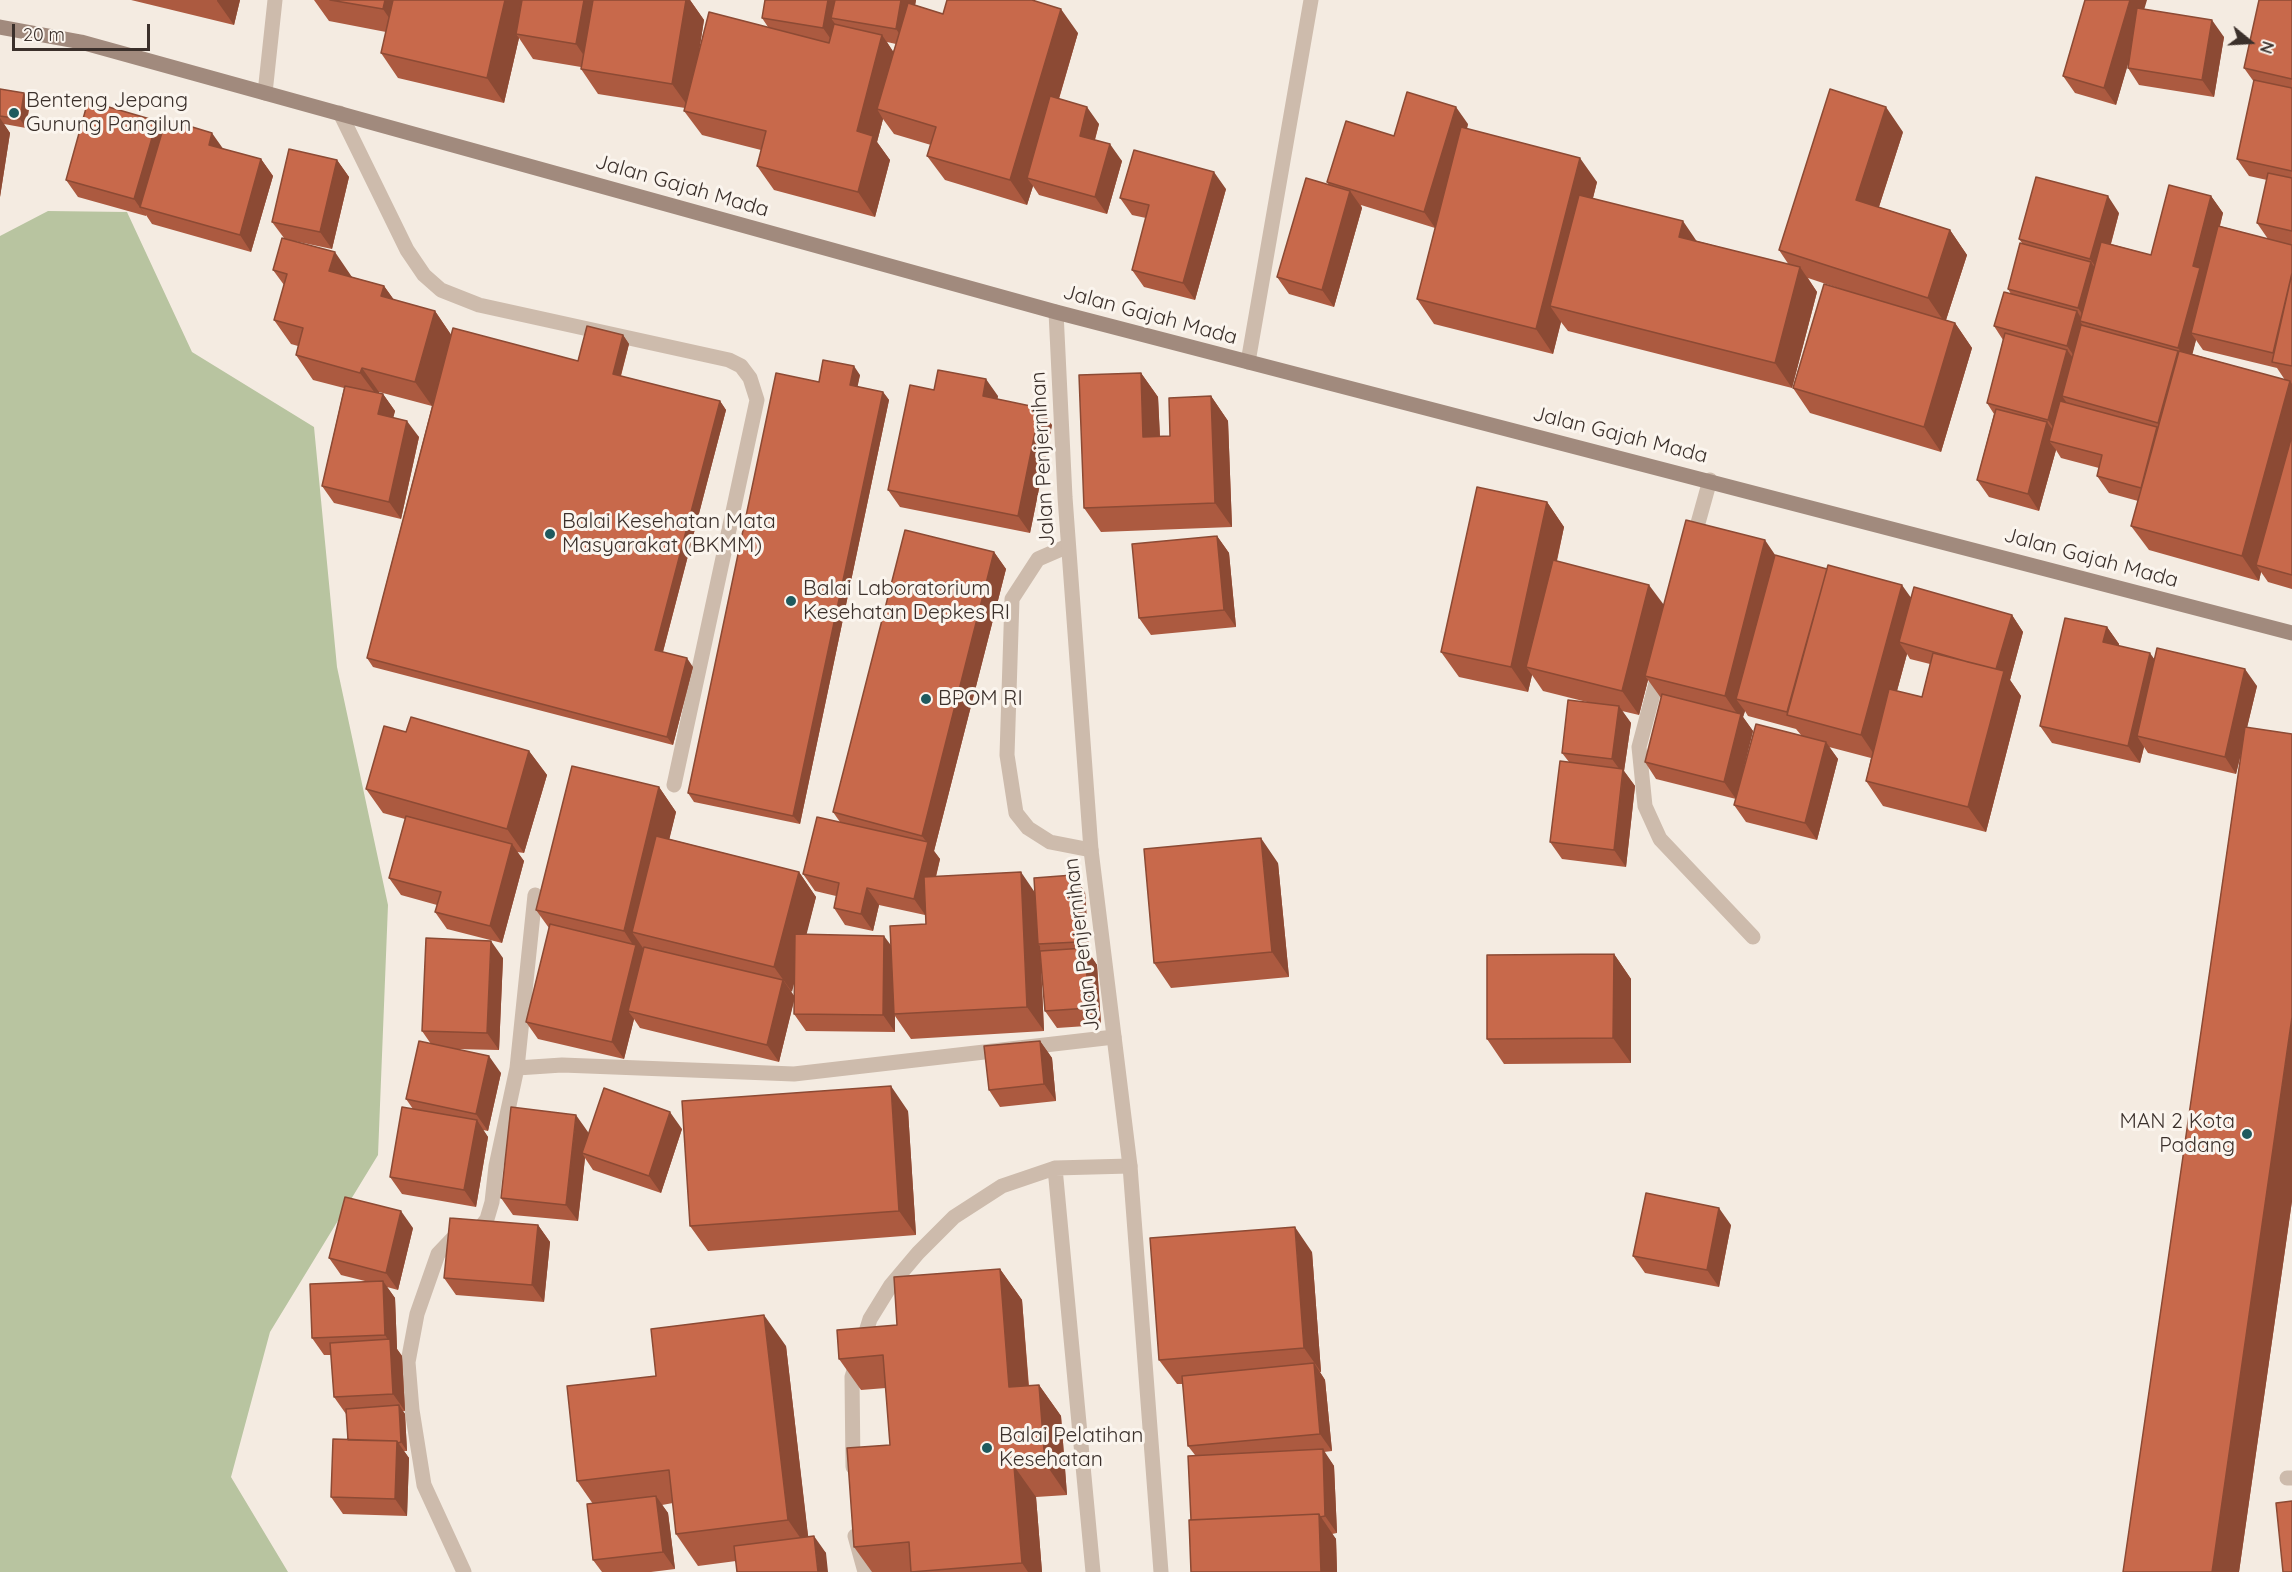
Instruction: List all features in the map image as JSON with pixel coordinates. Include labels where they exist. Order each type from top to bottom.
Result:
[{"type":"main road","name":"Jalan Gajah Mada","points":[[0,27],[81,42],[1056,312],[2292,633]]},
{"type":"street","points":[[265,93],[275,0]]},
{"type":"street","points":[[1248,362],[1311,0]]},
{"type":"street","points":[[340,113],[407,249],[424,275],[441,290],[479,305],[729,360],[741,366],[750,378],[757,400],[674,785]]},
{"type":"street","name":"Jalan Penjernihan","points":[[1056,312],[1068,546],[1091,850],[1130,1166],[1161,1572]]},
{"type":"street","points":[[1689,558],[1710,480]]},
{"type":"street","points":[[1068,546],[1038,560],[1024,577],[1012,600],[1007,755],[1016,813],[1028,828],[1050,842],[1091,850]]},
{"type":"street","points":[[1662,658],[1639,747],[1644,806],[1660,839],[1753,937]]},
{"type":"street","points":[[464,1572],[424,1485],[412,1410],[408,1362],[417,1314],[438,1254],[459,1232],[480,1228],[487,1219],[492,1202],[496,1166],[517,1068],[535,895]]},
{"type":"street","points":[[517,1068],[562,1065],[794,1074],[1114,1037]]},
{"type":"street","points":[[854,1478],[852,1377],[870,1319],[891,1285],[918,1253],[954,1217],[1002,1186],[1055,1168],[1130,1166]]},
{"type":"street","points":[[1055,1168],[1093,1572]]},
{"type":"street","points":[[854,1522],[864,1572]]},
{"type":"green space","points":[[48,211],[127,212],[192,352],[314,427],[337,667],[388,905],[378,1155],[270,1332],[231,1477],[288,1572],[0,1572],[0,236]]},
{"type":"building","points":[[330,0],[385,0],[383,9]]},
{"type":"building","points":[[393,0],[505,0],[487,78],[381,53]]},
{"type":"building","points":[[522,0],[584,0],[576,44],[516,34]]},
{"type":"building","points":[[593,0],[686,0],[672,84],[581,69]]},
{"type":"building","points":[[765,0],[828,0],[823,28],[762,18]]},
{"type":"building","points":[[835,0],[901,0],[896,29],[831,18]]},
{"type":"building","points":[[947,0],[1032,0],[1061,9],[1010,180],[927,156],[936,127],[877,109],[908,3],[943,14]]},
{"type":"building","points":[[2085,0],[2130,0],[2104,88],[2063,76]]},
{"type":"building","points":[[2259,0],[2292,0],[2292,79],[2244,68]]},
{"type":"building","points":[[2137,8],[2212,20],[2202,80],[2128,68]]},
{"type":"building","points":[[709,12],[829,43],[834,24],[882,35],[857,131],[873,136],[858,192],[757,166],[766,131],[684,111]]},
{"type":"building","points":[[2254,80],[2292,88],[2292,171],[2237,159]]},
{"type":"building","points":[[0,89],[24,93],[20,119],[0,116]]},
{"type":"building","points":[[1830,89],[1886,107],[1856,200],[1950,230],[1928,298],[1779,250]]},
{"type":"building","points":[[1407,92],[1456,107],[1424,212],[1327,182],[1346,121],[1394,136]]},
{"type":"building","points":[[1050,96],[1087,107],[1080,136],[1110,144],[1095,197],[1027,178]]},
{"type":"building","points":[[88,101],[157,121],[134,199],[66,180]]},
{"type":"building","points":[[166,119],[212,133],[209,145],[261,159],[240,235],[140,207]]},
{"type":"building","points":[[1461,127],[1580,158],[1536,329],[1417,299]]},
{"type":"building","points":[[289,149],[337,160],[320,232],[272,222]]},
{"type":"building","points":[[1134,150],[1214,172],[1183,283],[1132,270],[1149,205],[1120,198]]},
{"type":"building","points":[[2268,173],[2292,178],[2292,231],[2257,223]]},
{"type":"building","points":[[2036,177],[2108,196],[2090,259],[2019,239]]},
{"type":"building","points":[[1306,178],[1350,191],[1322,290],[1277,277]]},
{"type":"building","points":[[2169,185],[2211,196],[2193,266],[2200,268],[2178,348],[2080,321],[2101,242],[2151,255]]},
{"type":"building","points":[[1579,195],[1683,221],[1679,237],[1800,267],[1775,363],[1550,306]]},
{"type":"building","points":[[2218,226],[2292,245],[2292,273],[2273,353],[2191,333]]},
{"type":"building","points":[[282,238],[335,252],[329,271],[384,286],[381,296],[435,311],[415,382],[362,368],[360,373],[296,355],[303,328],[274,320],[287,274],[273,270]]},
{"type":"building","points":[[2020,243],[2091,262],[2078,308],[2008,289]]},
{"type":"building","points":[[2292,273],[2292,366],[2272,362]]},
{"type":"building","points":[[1824,284],[1955,323],[1924,427],[1793,388]]},
{"type":"building","points":[[2004,292],[2077,311],[2067,346],[1994,326]]},
{"type":"building","points":[[2081,325],[2178,351],[2158,423],[2062,396]]},
{"type":"building","name":"Balai Kesehatan Mata Masyarakat (BKMM)","points":[[587,326],[623,335],[613,374],[720,401],[655,650],[687,658],[667,737],[367,658],[453,328],[578,361]]},
{"type":"building","points":[[2005,333],[2067,350],[2048,420],[1987,403]]},
{"type":"building","points":[[2179,351],[2290,381],[2242,556],[2131,526]]},
{"type":"building","name":"Balai Laboratorium Kesehatan Depkes RI","points":[[823,360],[854,366],[850,385],[883,392],[793,816],[688,793],[776,373],[819,382]]},
{"type":"building","points":[[938,370],[986,379],[983,396],[1040,408],[1018,516],[888,490],[910,385],[934,390]]},
{"type":"building","points":[[1141,373],[1143,437],[1170,436],[1169,398],[1211,396],[1215,503],[1084,508],[1079,375]]},
{"type":"building","points":[[345,386],[383,394],[378,414],[407,421],[389,502],[322,486]]},
{"type":"building","points":[[2060,401],[2157,427],[2141,488],[2097,476],[2102,455],[2049,441]]},
{"type":"building","points":[[1996,409],[2047,422],[2028,494],[1977,480]]},
{"type":"building","points":[[2292,439],[2292,575],[2256,565]]},
{"type":"building","points":[[1477,487],[1547,502],[1511,667],[1441,652]]},
{"type":"building","points":[[1686,520],[1765,540],[1725,696],[1645,676]]},
{"type":"building","name":"BPOM RI","points":[[905,530],[994,552],[922,836],[833,812]]},
{"type":"building","points":[[1217,536],[1224,610],[1139,618],[1132,544]]},
{"type":"building","points":[[1775,555],[1827,569],[1787,712],[1736,699]]},
{"type":"building","points":[[1553,560],[1649,585],[1622,691],[1526,667]]},
{"type":"building","points":[[1828,565],[1902,585],[1861,735],[1787,715]]},
{"type":"building","points":[[1914,587],[2012,615],[1996,669],[1899,642]]},
{"type":"building","points":[[2065,618],[2107,627],[2103,642],[2150,653],[2128,746],[2040,726]]},
{"type":"building","points":[[2157,648],[2245,669],[2225,757],[2137,736]]},
{"type":"building","points":[[1933,653],[2004,671],[1968,807],[1866,781],[1889,689],[1922,697]]},
{"type":"building","points":[[1662,694],[1741,714],[1724,782],[1645,762]]},
{"type":"building","points":[[1568,700],[1619,706],[1612,759],[1562,753]]},
{"type":"building","points":[[411,717],[529,751],[507,829],[366,789],[384,726],[406,732]]},
{"type":"building","points":[[1756,724],[1826,742],[1805,823],[1734,805]]},
{"type":"building","name":"MAN 2 Kota Padang","points":[[2245,727],[2292,734],[2292,1017],[2212,1572],[2123,1572]]},
{"type":"building","points":[[1560,761],[1623,769],[1614,850],[1550,842]]},
{"type":"building","points":[[572,766],[659,787],[624,931],[536,910]]},
{"type":"building","points":[[406,816],[512,844],[490,926],[435,912],[441,892],[389,878]]},
{"type":"building","points":[[817,817],[928,842],[914,899],[867,888],[861,914],[834,908],[839,883],[803,874]]},
{"type":"building","points":[[656,836],[799,872],[774,967],[632,932]]},
{"type":"building","points":[[1261,838],[1272,952],[1154,963],[1144,849]]},
{"type":"building","points":[[1021,872],[1027,1007],[894,1014],[890,926],[926,924],[924,877]]},
{"type":"building","points":[[1073,875],[1078,942],[1038,944],[1034,878]]},
{"type":"building","points":[[550,924],[636,945],[612,1042],[526,1022]]},
{"type":"building","points":[[795,934],[884,936],[883,1015],[794,1014]]},
{"type":"building","points":[[426,938],[491,941],[487,1033],[422,1031]]},
{"type":"building","points":[[644,947],[783,980],[767,1045],[628,1011]]},
{"type":"building","points":[[1085,948],[1089,1008],[1045,1011],[1040,951]]},
{"type":"building","points":[[1614,954],[1613,1038],[1487,1039],[1487,955]]},
{"type":"building","points":[[419,1041],[489,1056],[476,1114],[406,1099]]},
{"type":"building","points":[[1040,1041],[1044,1084],[989,1090],[984,1046]]},
{"type":"building","points":[[891,1086],[899,1211],[690,1226],[682,1101]]},
{"type":"building","points":[[604,1088],[670,1112],[649,1176],[582,1153]]},
{"type":"building","points":[[402,1107],[477,1120],[464,1190],[390,1177]]},
{"type":"building","points":[[511,1107],[576,1115],[566,1205],[501,1198]]},
{"type":"building","points":[[1646,1193],[1719,1208],[1707,1270],[1633,1256]]},
{"type":"building","points":[[345,1197],[401,1211],[386,1273],[329,1258]]},
{"type":"building","points":[[450,1218],[538,1225],[532,1285],[444,1278]]},
{"type":"building","points":[[1295,1227],[1304,1348],[1159,1360],[1150,1238]]},
{"type":"building","name":"Balai Pelatihan Kesehatan","points":[[1000,1269],[1009,1387],[1039,1385],[1045,1463],[1014,1466],[1022,1563],[911,1572],[909,1542],[854,1547],[847,1448],[890,1445],[883,1355],[839,1359],[837,1330],[897,1325],[894,1277]]},
{"type":"building","points":[[383,1281],[385,1335],[312,1338],[310,1284]]},
{"type":"building","points":[[764,1315],[788,1520],[676,1534],[669,1470],[577,1481],[567,1386],[656,1376],[651,1329]]},
{"type":"building","points":[[390,1339],[393,1394],[334,1397],[330,1343]]},
{"type":"building","points":[[1314,1363],[1320,1434],[1188,1446],[1182,1376]]},
{"type":"building","points":[[399,1405],[401,1442],[348,1440],[346,1409]]},
{"type":"building","points":[[333,1439],[397,1441],[395,1499],[331,1497]]},
{"type":"building","points":[[1323,1449],[1325,1516],[1320,1517],[1319,1514],[1191,1520],[1188,1456]]},
{"type":"building","points":[[656,1496],[663,1552],[593,1560],[587,1504]]},
{"type":"building","points":[[2292,1501],[2292,1572],[2283,1572],[2276,1503]]},
{"type":"building","points":[[1319,1514],[1321,1572],[1191,1572],[1189,1520]]},
{"type":"building","points":[[814,1536],[818,1572],[737,1572],[734,1546]]},
{"type":"place","name":"Benteng Jepang Gunung Pangilun","points":[[14,113]]},
{"type":"place","name":"Balai Kesehatan Mata Masyarakat (BKMM)","points":[[550,534]]},
{"type":"place","name":"Balai Laboratorium Kesehatan Depkes RI","points":[[791,601]]},
{"type":"place","name":"BPOM RI","points":[[926,699]]},
{"type":"place","name":"MAN 2 Kota Padang","points":[[2247,1134]]},
{"type":"place","name":"Balai Pelatihan Kesehatan","points":[[987,1448]]}]
